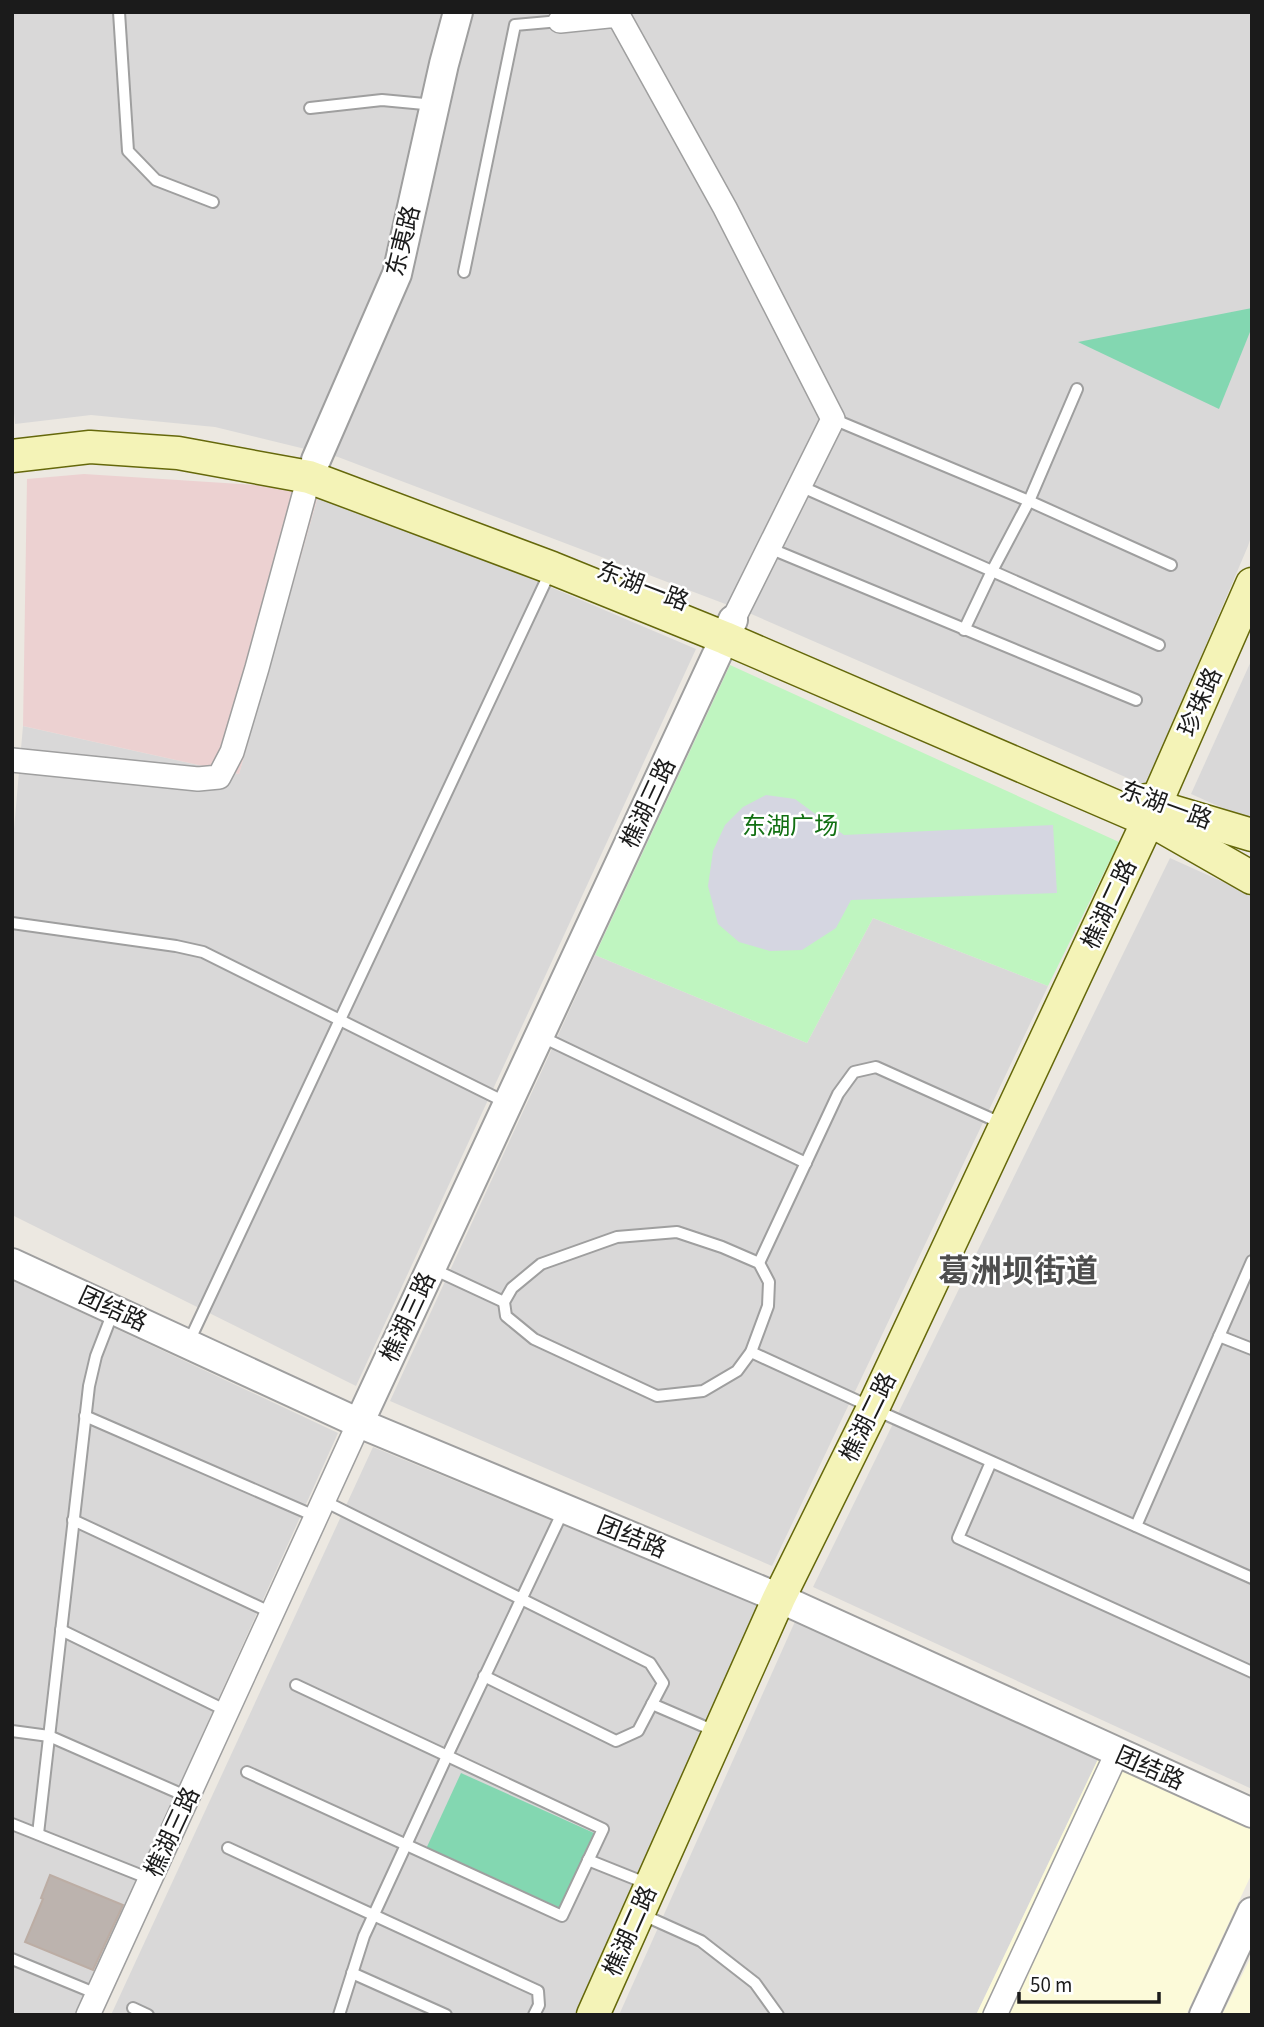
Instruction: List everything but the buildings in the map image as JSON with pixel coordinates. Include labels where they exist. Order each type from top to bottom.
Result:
[{"type":"main road","name":"东湖一路","points":[[12,439],[86,429],[188,436],[312,468],[729,629]]},
{"type":"main road","points":[[12,456],[90,447],[178,453],[312,468],[552,568],[729,629],[1158,815],[1252,848]]},
{"type":"main road","name":"珍珠路","points":[[1158,815],[1252,584]]},
{"type":"main road","name":"珍珠路","points":[[1158,815],[1252,626]]},
{"type":"main road","name":"东湖一路","points":[[1158,815],[1252,835]]},
{"type":"main road","points":[[1158,815],[1252,868]]},
{"type":"main road","points":[[1158,815],[1252,878]]},
{"type":"main road","name":"樵湖二路","points":[[880,1412],[1006,1125],[1158,815]]},
{"type":"main road","name":"樵湖二路","points":[[593,2015],[718,1732],[790,1596],[880,1412],[1158,815]]},
{"type":"main road","name":"樵湖二路","points":[[610,2015],[790,1596]]},
{"type":"street","name":"东夷路","points":[[312,468],[397,274],[458,12]]},
{"type":"street","points":[[560,16],[618,15],[725,208],[833,419],[729,629]]},
{"type":"street","points":[[12,760],[198,779],[219,777],[232,752],[312,468]]},
{"type":"street","name":"樵湖三路","points":[[88,2015],[361,1417],[729,629]]},
{"type":"street","name":"团结路","points":[[12,1250],[118,1297],[361,1417],[790,1596],[1252,1800]]},
{"type":"street","name":"团结路","points":[[12,1263],[564,1509],[790,1596],[1117,1753],[1252,1813]]},
{"type":"street","points":[[995,2015],[1117,1753]]},
{"type":"street","points":[[1204,2015],[1252,1912]]},
{"type":"lane","points":[[119,12],[128,151],[156,180],[213,201]]},
{"type":"lane","points":[[464,272],[514,25],[560,16]]},
{"type":"lane","points":[[310,108],[382,100],[435,105]]},
{"type":"lane","points":[[964,630],[1029,501],[1077,389]]},
{"type":"lane","points":[[833,419],[1029,501],[1171,565]]},
{"type":"lane","points":[[800,486],[1159,645]]},
{"type":"lane","points":[[769,548],[1136,700]]},
{"type":"lane","points":[[193,1333],[552,568]]},
{"type":"lane","points":[[12,923],[203,952],[507,1103]]},
{"type":"lane","points":[[538,1035],[806,1163]]},
{"type":"lane","points":[[759,1263],[838,1094],[854,1072],[876,1067],[1006,1125]]},
{"type":"lane","points":[[677,1233],[722,1247],[759,1263],[769,1282],[768,1306],[751,1352],[737,1371],[703,1391],[657,1396],[534,1339],[506,1316],[504,1302],[512,1288],[541,1264],[617,1237],[677,1233]]},
{"type":"lane","points":[[1136,1526],[1252,1261]]},
{"type":"lane","points":[[431,1268],[504,1302]]},
{"type":"lane","points":[[38,1834],[89,1386],[96,1356],[114,1309]]},
{"type":"lane","points":[[1219,1336],[1252,1349]]},
{"type":"lane","points":[[751,1352],[1252,1578]]},
{"type":"lane","points":[[85,1416],[320,1509],[521,1598],[650,1663],[663,1683],[638,1731],[616,1741],[484,1676]]},
{"type":"lane","points":[[991,1462],[958,1538],[1252,1672]]},
{"type":"lane","points":[[339,2015],[364,1936],[564,1509]]},
{"type":"lane","points":[[74,1520],[272,1613]]},
{"type":"lane","points":[[61,1630],[228,1711]]},
{"type":"lane","points":[[247,1772],[562,1916],[603,1829],[296,1685]]},
{"type":"lane","points":[[652,1704],[718,1732]]},
{"type":"lane","points":[[12,1731],[49,1736],[188,1797]]},
{"type":"lane","points":[[12,1824],[150,1879]]},
{"type":"lane","points":[[228,1848],[538,1991],[539,2005],[534,2015]]},
{"type":"lane","points":[[588,1860],[650,1885]]},
{"type":"lane","points":[[652,1919],[701,1941],[755,1983],[778,2015]]},
{"type":"lane","points":[[12,1959],[97,1994]]},
{"type":"lane","points":[[352,1973],[446,2015]]},
{"type":"lane","points":[[133,2008],[148,2015]]},
{"type":"shaded area","points":[[12,12],[1252,12],[1252,534],[1146,786],[749,613],[338,457],[215,427],[91,415],[15,424],[12,391]]},
{"type":"shaded area","points":[[84,474],[320,489],[239,774],[23,726],[27,479]]},
{"type":"shaded area","points":[[320,489],[696,649],[356,1386],[12,1215],[12,852],[23,726],[239,774]]},
{"type":"shaded area","points":[[1252,659],[1252,821],[1191,794]]},
{"type":"shaded area","points":[[766,795],[795,799],[844,835],[1053,825],[1057,893],[851,900],[836,928],[802,950],[770,951],[739,942],[718,924],[708,886],[713,851],[725,825],[743,807]]},
{"type":"shaded area","points":[[1170,858],[1252,895],[1252,1789],[813,1587]]},
{"type":"shaded area","points":[[873,918],[1048,986],[772,1566],[390,1401],[595,955],[807,1043]]},
{"type":"shaded area","points":[[12,1280],[338,1433],[76,2015],[12,2015]]},
{"type":"shaded area","points":[[373,1447],[759,1606],[581,2015],[111,2015]]},
{"type":"shaded area","points":[[797,1617],[1100,1755],[976,2015],[619,2015]]},
{"type":"shaded area","points":[[1100,1755],[1252,1823],[1252,1873],[1186,2015],[976,2015]]},
{"type":"shaded area","points":[[1252,1955],[1252,2015],[1222,2015]]},
{"type":"green space","points":[[1252,308],[1252,327],[1219,409],[1078,342]]},
{"type":"green space","name":"东湖广场","points":[[730,665],[1119,842],[1048,986],[873,918],[807,1043],[595,955]]},
{"type":"green space","points":[[461,1773],[594,1833],[559,1909],[426,1849]]},
{"type":"district","name":"葛洲坝街道","points":[[1018,1271]]}]
